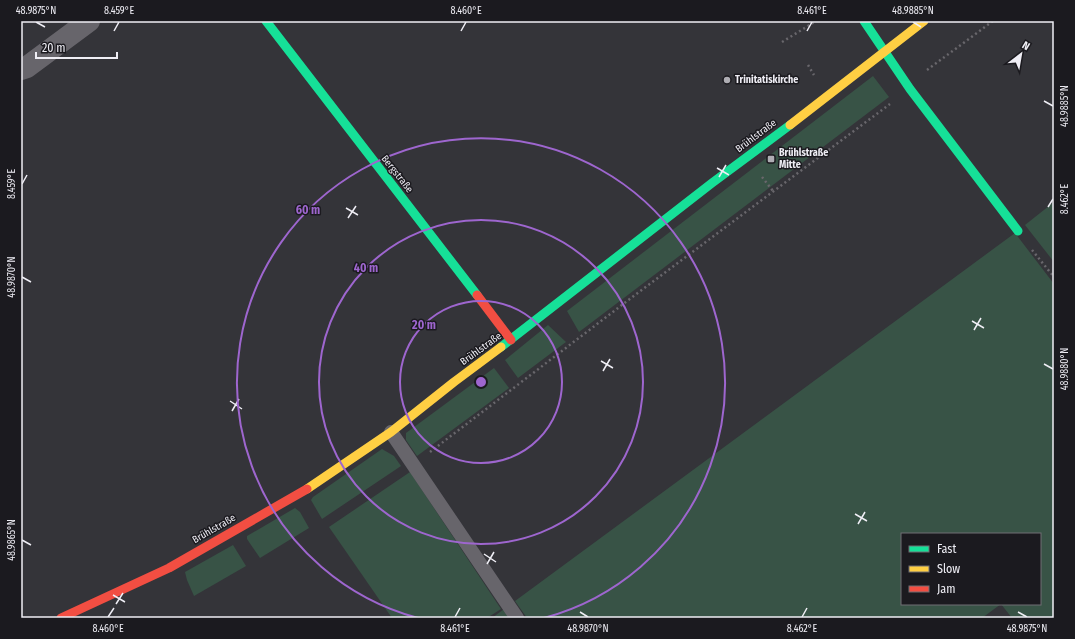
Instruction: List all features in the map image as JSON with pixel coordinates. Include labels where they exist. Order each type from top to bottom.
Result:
[{"type":"street","points":[[21,70],[90,21]]},
{"type":"street","name":"Bergstraße","points":[[266,21],[511,340]]},
{"type":"street","points":[[864,21],[908,87],[1018,232]]},
{"type":"street","name":"Brühlstraße","points":[[61,618],[169,568],[299,495],[391,432],[924,21]]},
{"type":"lane","points":[[391,432],[517,618]]},
{"type":"path","points":[[782,42],[816,21]]},
{"type":"path","points":[[414,464],[993,21]]},
{"type":"path","points":[[1018,232],[1054,278]]},
{"type":"green space","points":[[873,76],[889,97],[579,332],[567,311]]},
{"type":"green space","points":[[1054,202],[1054,262],[1025,225]]},
{"type":"green space","points":[[1015,233],[1054,284],[1054,618],[1012,618],[1002,605],[1041,605],[1041,533],[901,533],[901,605],[1000,605],[982,618],[527,618],[515,601]]},
{"type":"green space","points":[[548,325],[566,342],[518,378],[505,360]]},
{"type":"green space","points":[[494,368],[509,388],[417,456],[406,440],[406,433]]},
{"type":"green space","points":[[382,449],[394,456],[401,466],[322,519],[311,500],[313,497]]},
{"type":"green space","points":[[410,472],[501,609],[487,618],[392,618],[329,527]]},
{"type":"green space","points":[[295,508],[300,512],[309,528],[260,558],[247,539],[247,536]]},
{"type":"green space","points":[[233,545],[246,566],[194,596],[185,572]]},
{"type":"green space","points":[[504,609],[510,618],[492,618]]},
{"type":"traffic: fast","points":[[266,21],[477,295]]},
{"type":"traffic: fast","points":[[864,21],[910,89],[1018,231]]},
{"type":"traffic: fast","points":[[501,347],[712,183],[790,125]]},
{"type":"traffic: slow","points":[[790,125],[924,21]]},
{"type":"traffic: slow","points":[[307,489],[391,432],[501,347]]},
{"type":"traffic: jam","points":[[477,295],[511,340]]},
{"type":"traffic: jam","points":[[61,618],[169,568],[307,489]]},
{"type":"place","name":"Trinitatiskirche","points":[[727,80]]},
{"type":"place","name":"Brühlstraße Mitte","points":[[771,159]]}]
